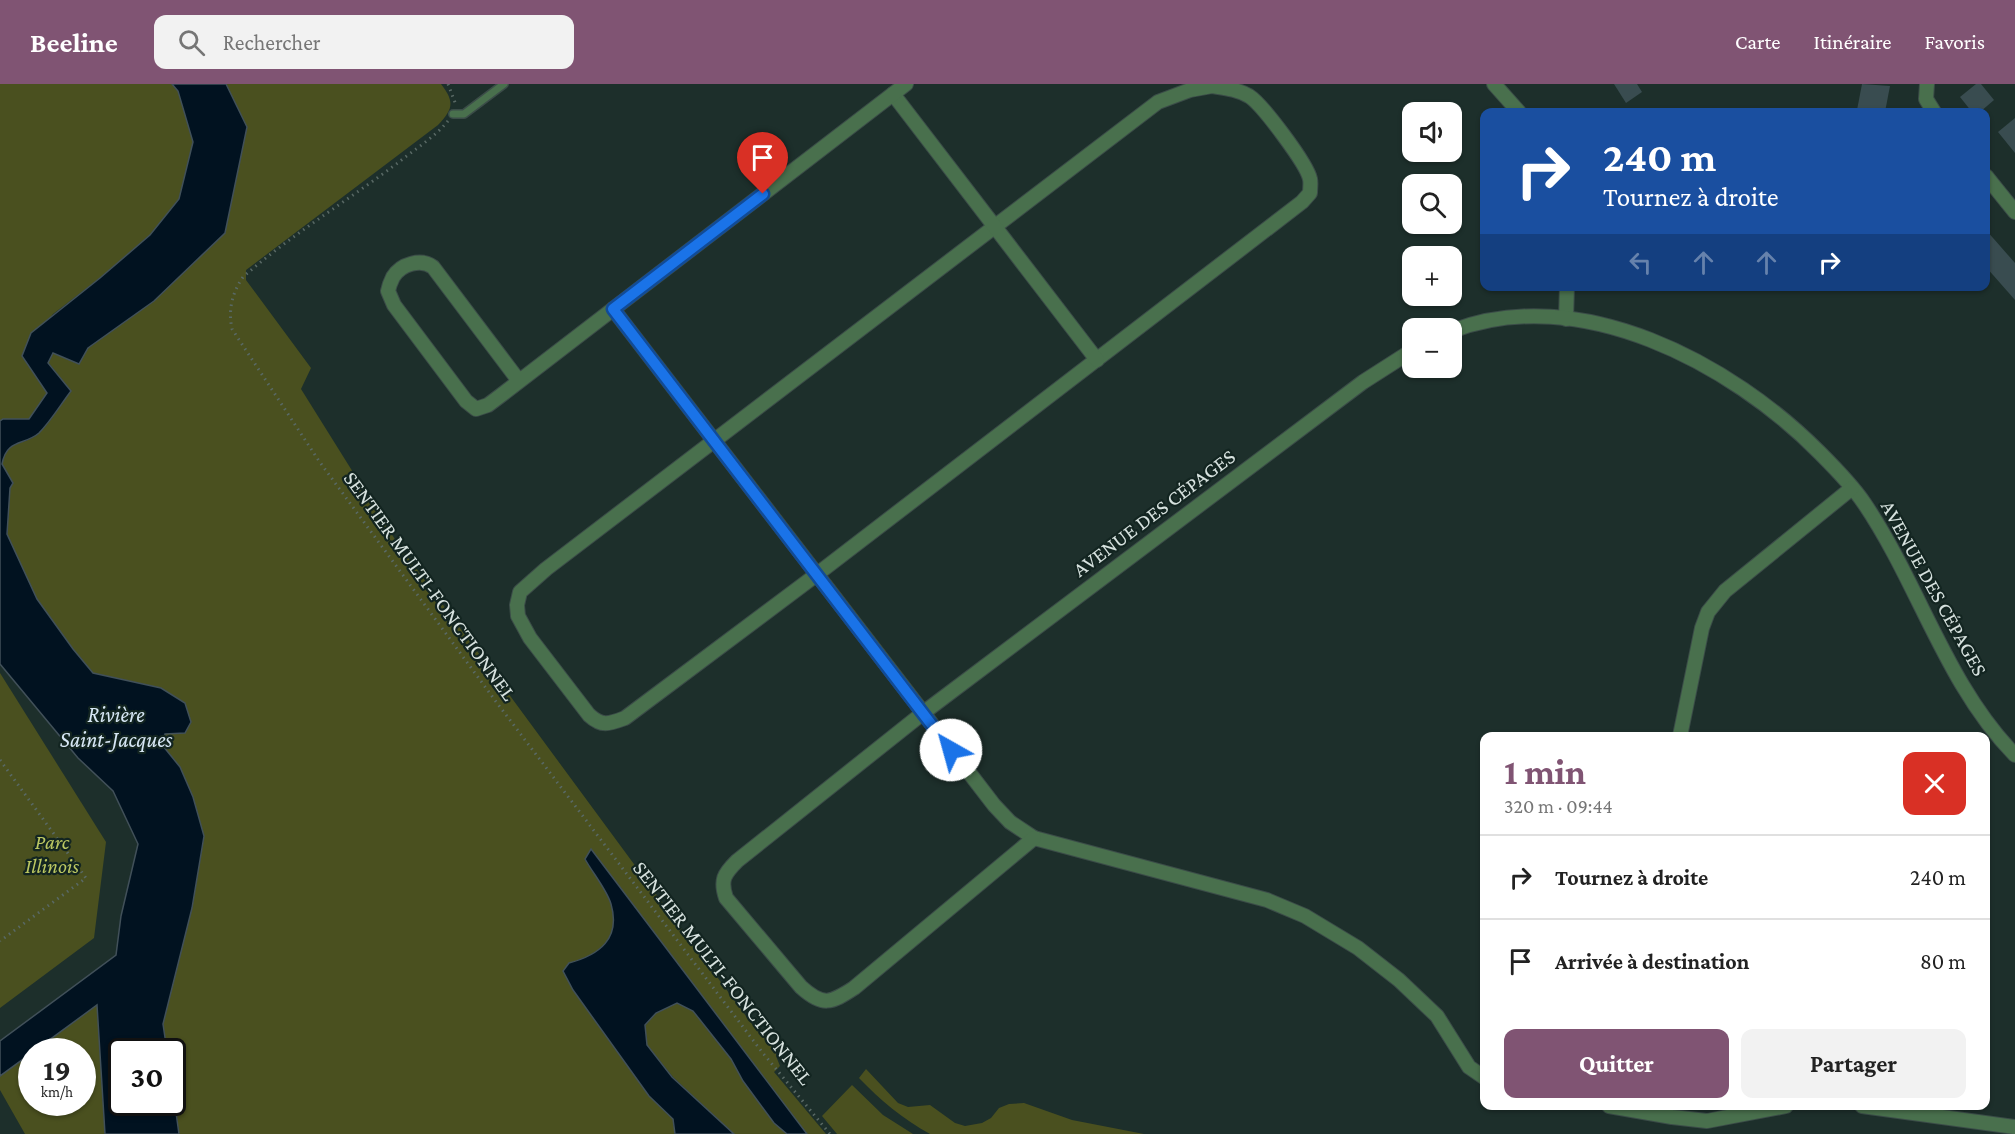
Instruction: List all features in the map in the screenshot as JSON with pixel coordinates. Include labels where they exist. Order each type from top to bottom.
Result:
[{"type":"street","points":[[519,381],[433,267],[428,263],[413,263],[393,276],[388,291],[389,297],[471,406],[476,409],[488,405],[906,84]]},
{"type":"street","points":[[1494,84],[1515,108]]},
{"type":"street","points":[[1927,84],[1926,99],[1932,108]]},
{"type":"street","points":[[1212,87],[1238,91],[1250,97],[1268,115],[1304,166],[1310,179],[1310,193],[1287,215],[1097,360],[625,718],[610,724],[597,723],[530,638],[518,616],[517,604],[520,592],[546,569],[1158,102],[1171,96],[1212,87]]},
{"type":"street","points":[[893,94],[1097,360]]},
{"type":"street","points":[[1990,181],[2015,212]]},
{"type":"street","points":[[1566,319],[1567,291]]},
{"type":"street","points":[[613,309],[923,714],[1010,822],[1034,838],[1267,900],[1305,916],[1358,948],[1399,980],[1437,1016],[1469,1066],[1480,1074]]},
{"type":"street","name":"AVENUE DES CÉPAGES","points":[[1462,329],[1512,317],[1566,319],[1619,330],[1664,345],[1707,367],[1753,395],[1797,430],[1852,488],[1880,528],[1959,679],[1991,728],[2015,756]]},
{"type":"street","name":"AVENUE DES CÉPAGES","points":[[1034,838],[838,999],[824,1002],[813,998],[801,987],[726,898],[722,885],[724,874],[737,861],[923,714],[1363,382],[1402,357]]},
{"type":"street","points":[[1681,732],[1702,627],[1708,612],[1730,586],[1852,488]]},
{"type":"street","points":[[1632,1110],[1707,1121],[1765,1110]]},
{"type":"street","points":[[1891,1110],[2015,1127]]},
{"type":"lane","points":[[453,114],[464,114],[504,84]]},
{"type":"path","points":[[448,84],[455,99],[456,107],[453,114]]},
{"type":"path","name":"SENTIER MULTI-FONCTIONNEL","points":[[453,114],[435,134],[243,278],[238,284],[231,306],[232,329],[319,461],[490,694],[755,1043],[830,1134]]},
{"type":"path","points":[[0,760],[86,878],[0,940]]},
{"type":"green space","points":[[0,84],[172,84],[178,91],[193,142],[179,199],[150,235],[53,314],[22,356],[47,393],[29,419],[0,421]]},
{"type":"green space","points":[[226,84],[441,84],[446,90],[450,101],[449,110],[438,125],[246,270],[246,280],[311,368],[301,389],[396,541],[751,1023],[767,1041],[776,1044],[776,1056],[780,1066],[774,1072],[826,1134],[807,1134],[585,859],[609,899],[613,927],[605,944],[598,950],[569,963],[573,990],[649,1096],[673,1119],[675,1134],[179,1134],[176,1116],[186,1116],[186,1038],[165,1038],[163,1024],[192,908],[204,836],[193,797],[180,767],[162,746],[165,734],[161,688],[93,673],[37,599],[7,534],[10,488],[13,483],[2,464],[4,456],[12,446],[33,437],[43,429],[71,391],[48,362],[53,353],[79,364],[88,348],[154,301],[225,233],[247,127]]},
{"type":"green space","name":"Parc Illinois","points":[[0,673],[106,842],[94,938],[0,1008]]},
{"type":"green space","points":[[677,1003],[693,1011],[731,1059],[743,1081],[774,1123],[787,1134],[734,1134],[673,1077],[647,1045],[645,1026],[656,1013]]},
{"type":"green space","points":[[97,1004],[105,1134],[25,1134],[0,1090],[0,1076],[18,1063],[18,1116],[96,1116],[96,1038],[51,1038]]},
{"type":"green space","points":[[866,1069],[898,1103],[908,1107],[930,1105],[955,1123],[965,1126],[982,1123],[991,1118],[999,1108],[1009,1104],[1024,1103],[1072,1120],[1144,1134],[930,1134],[901,1115],[859,1078]]},
{"type":"green space","points":[[852,1085],[883,1115],[913,1134],[837,1134],[822,1116]]},
{"type":"water","name":"Rivière Saint-Jacques","points":[[172,84],[226,84],[247,127],[225,233],[154,301],[88,348],[79,364],[53,353],[48,363],[71,391],[39,433],[12,446],[4,456],[2,464],[13,483],[10,488],[7,534],[37,599],[73,649],[93,673],[161,688],[185,703],[191,722],[185,733],[165,734],[163,746],[180,767],[193,797],[204,836],[192,908],[163,1024],[165,1038],[108,1038],[108,1116],[176,1116],[179,1134],[105,1134],[97,1005],[52,1038],[18,1038],[18,1063],[0,1076],[0,1041],[116,955],[121,916],[138,844],[113,791],[78,758],[0,664],[0,421],[29,419],[47,393],[22,356],[31,333],[150,235],[179,199],[193,142],[178,91]]},
{"type":"water","points":[[591,849],[807,1134],[787,1134],[774,1123],[743,1081],[731,1059],[693,1011],[677,1003],[656,1013],[645,1025],[647,1045],[672,1077],[734,1134],[675,1134],[673,1119],[649,1096],[573,990],[563,971],[569,963],[590,955],[605,944],[613,927],[609,899],[585,859]]},
{"type":"building","points":[[1614,84],[1637,84],[1642,92],[1626,103]]},
{"type":"building","points":[[1862,84],[1890,86],[1886,108],[1857,108]]},
{"type":"building","points":[[1976,84],[1981,84],[1994,100],[1985,108],[1969,108],[1960,97]]},
{"type":"building","points":[[2015,118],[2015,153],[1998,132]]},
{"type":"building","points":[[1990,235],[2015,263],[2015,300],[1990,272]]},
{"type":"route","points":[[763,194],[613,309],[951,750]]}]
